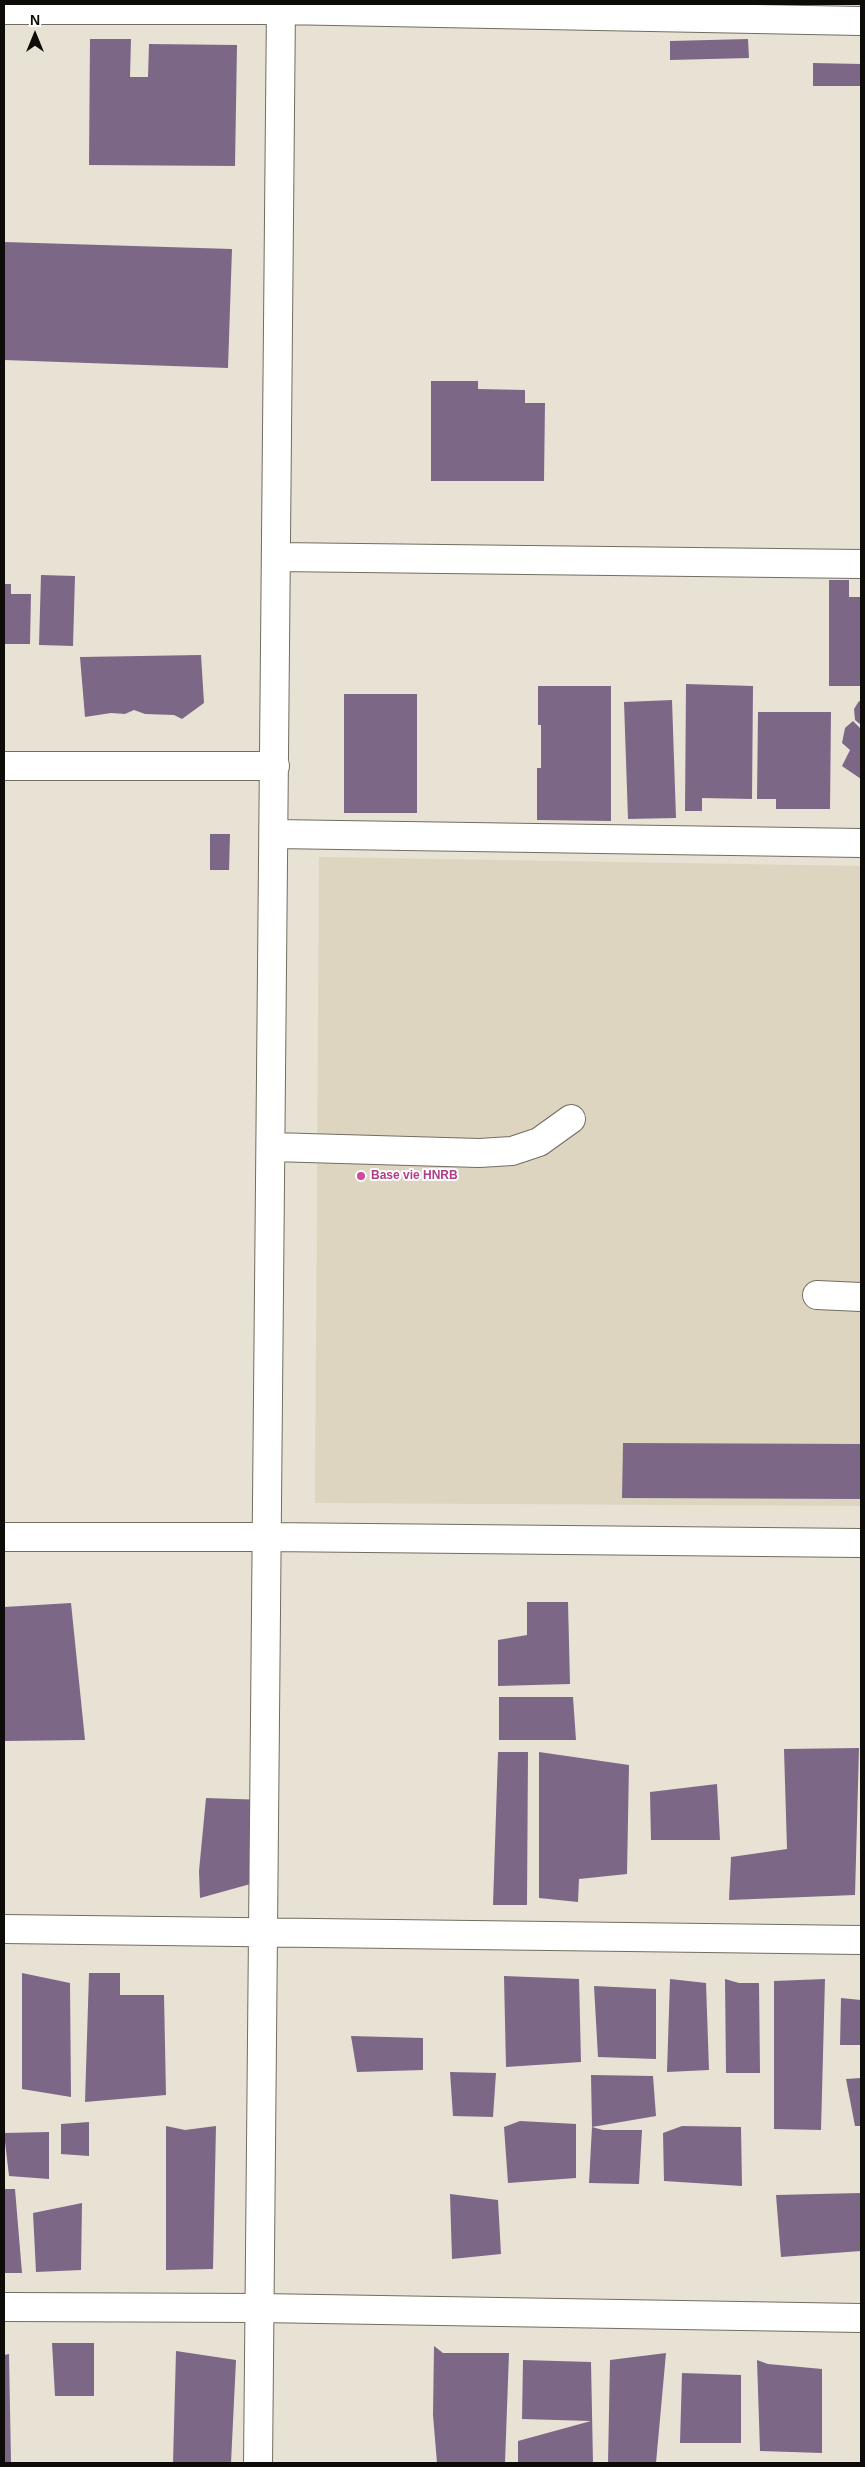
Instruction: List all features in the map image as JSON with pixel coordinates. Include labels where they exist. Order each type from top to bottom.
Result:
[{"type":"street","points":[[4,10],[281,7],[861,21]]},
{"type":"street","points":[[258,2463],[275,834],[281,7]]},
{"type":"street","points":[[276,557],[861,564]]},
{"type":"street","points":[[4,766],[275,766]]},
{"type":"street","points":[[275,834],[861,843]]},
{"type":"street","points":[[272,1147],[479,1153],[512,1151],[539,1142],[572,1119]]},
{"type":"street","points":[[817,1295],[861,1297]]},
{"type":"street","points":[[4,1537],[268,1537],[861,1543]]},
{"type":"street","points":[[4,1929],[861,1940]]},
{"type":"street","points":[[4,2307],[260,2308],[861,2318]]},
{"type":"shaded area","points":[[319,857],[861,866],[861,1506],[315,1503]]},
{"type":"building","points":[[90,39],[131,39],[130,77],[148,77],[149,44],[237,45],[235,166],[89,165]]},
{"type":"building","points":[[748,39],[749,58],[670,60],[670,41]]},
{"type":"building","points":[[813,63],[861,64],[861,86],[813,86]]},
{"type":"building","points":[[4,242],[232,249],[228,368],[4,360]]},
{"type":"building","points":[[431,381],[478,381],[478,389],[525,390],[525,403],[545,403],[544,481],[431,481]]},
{"type":"building","points":[[41,575],[75,576],[73,646],[39,645]]},
{"type":"building","points":[[829,580],[849,580],[849,597],[861,597],[861,686],[829,686]]},
{"type":"building","points":[[4,584],[11,584],[11,594],[31,594],[30,644],[4,644]]},
{"type":"building","points":[[201,655],[204,703],[182,719],[174,715],[145,714],[134,710],[125,714],[111,713],[85,717],[80,657]]},
{"type":"building","points":[[686,684],[753,686],[752,799],[702,798],[702,811],[685,811]]},
{"type":"building","points":[[538,686],[611,686],[611,821],[537,820],[537,768],[541,768],[541,725],[538,725]]},
{"type":"building","points":[[344,694],[417,694],[417,813],[344,813]]},
{"type":"building","points":[[672,700],[676,818],[628,819],[624,702]]},
{"type":"building","points":[[859,701],[861,702],[861,725],[855,720],[854,709]]},
{"type":"building","points":[[758,712],[831,712],[830,809],[776,809],[776,799],[757,799]]},
{"type":"building","points":[[853,721],[861,729],[861,779],[842,766],[850,750],[842,743],[845,728]]},
{"type":"building","points":[[210,834],[230,834],[229,870],[210,870]]},
{"type":"building","points":[[623,1443],[861,1444],[861,1499],[622,1498]]},
{"type":"building","points":[[527,1602],[568,1602],[570,1684],[498,1686],[498,1640],[527,1635]]},
{"type":"building","points":[[71,1603],[85,1740],[4,1741],[4,1607]]},
{"type":"building","points":[[499,1697],[573,1697],[576,1740],[499,1740]]},
{"type":"building","points":[[859,1748],[855,1895],[729,1900],[731,1857],[787,1849],[784,1749]]},
{"type":"building","points":[[498,1752],[528,1752],[527,1905],[493,1905]]},
{"type":"building","points":[[539,1752],[629,1765],[627,1874],[579,1879],[578,1902],[539,1898]]},
{"type":"building","points":[[717,1784],[720,1840],[651,1840],[650,1792]]},
{"type":"building","points":[[206,1798],[265,1800],[272,1878],[200,1898],[199,1871]]},
{"type":"building","points":[[22,1973],[70,1983],[71,2097],[22,2089]]},
{"type":"building","points":[[89,1973],[120,1973],[120,1995],[164,1995],[166,2095],[85,2102]]},
{"type":"building","points":[[504,1976],[579,1979],[581,2062],[506,2067]]},
{"type":"building","points":[[670,1979],[706,1983],[709,2070],[667,2072]]},
{"type":"building","points":[[725,1979],[739,1983],[759,1983],[760,2073],[726,2073]]},
{"type":"building","points":[[825,1979],[821,2130],[774,2129],[774,1981]]},
{"type":"building","points":[[594,1986],[656,1989],[656,2059],[598,2057]]},
{"type":"building","points":[[841,1998],[861,2000],[861,2045],[840,2045]]},
{"type":"building","points":[[351,2036],[423,2038],[423,2070],[357,2072]]},
{"type":"building","points":[[450,2072],[496,2073],[493,2117],[453,2116]]},
{"type":"building","points":[[591,2075],[653,2076],[656,2116],[592,2127]]},
{"type":"building","points":[[861,2078],[861,2126],[855,2126],[846,2079]]},
{"type":"building","points":[[520,2121],[576,2124],[576,2178],[508,2183],[504,2127]]},
{"type":"building","points":[[89,2122],[89,2156],[61,2154],[61,2124]]},
{"type":"building","points":[[166,2126],[185,2130],[216,2126],[213,2269],[166,2270]]},
{"type":"building","points":[[682,2126],[741,2127],[742,2186],[664,2181],[663,2133]]},
{"type":"building","points":[[592,2127],[603,2130],[642,2130],[639,2184],[589,2183]]},
{"type":"building","points":[[49,2132],[49,2179],[9,2176],[4,2133]]},
{"type":"building","points":[[4,2189],[15,2189],[22,2273],[4,2273]]},
{"type":"building","points":[[861,2193],[861,2251],[781,2257],[776,2195]]},
{"type":"building","points":[[450,2194],[498,2200],[501,2254],[452,2259]]},
{"type":"building","points":[[82,2203],[81,2270],[36,2272],[33,2213]]},
{"type":"building","points":[[52,2343],[94,2343],[94,2396],[55,2396]]},
{"type":"building","points":[[434,2346],[443,2353],[509,2353],[505,2463],[437,2463],[433,2415]]},
{"type":"building","points":[[176,2351],[236,2360],[231,2463],[173,2463]]},
{"type":"building","points":[[666,2353],[656,2463],[608,2463],[610,2360]]},
{"type":"building","points":[[9,2354],[11,2463],[4,2463],[4,2355]]},
{"type":"building","points":[[523,2360],[591,2362],[593,2463],[518,2463],[518,2441],[591,2421],[522,2419]]},
{"type":"building","points":[[757,2360],[768,2364],[822,2369],[822,2453],[760,2451]]},
{"type":"building","points":[[682,2373],[741,2375],[741,2443],[680,2443]]},
{"type":"place","name":"Base vie HNRB","points":[[361,1176]]}]
